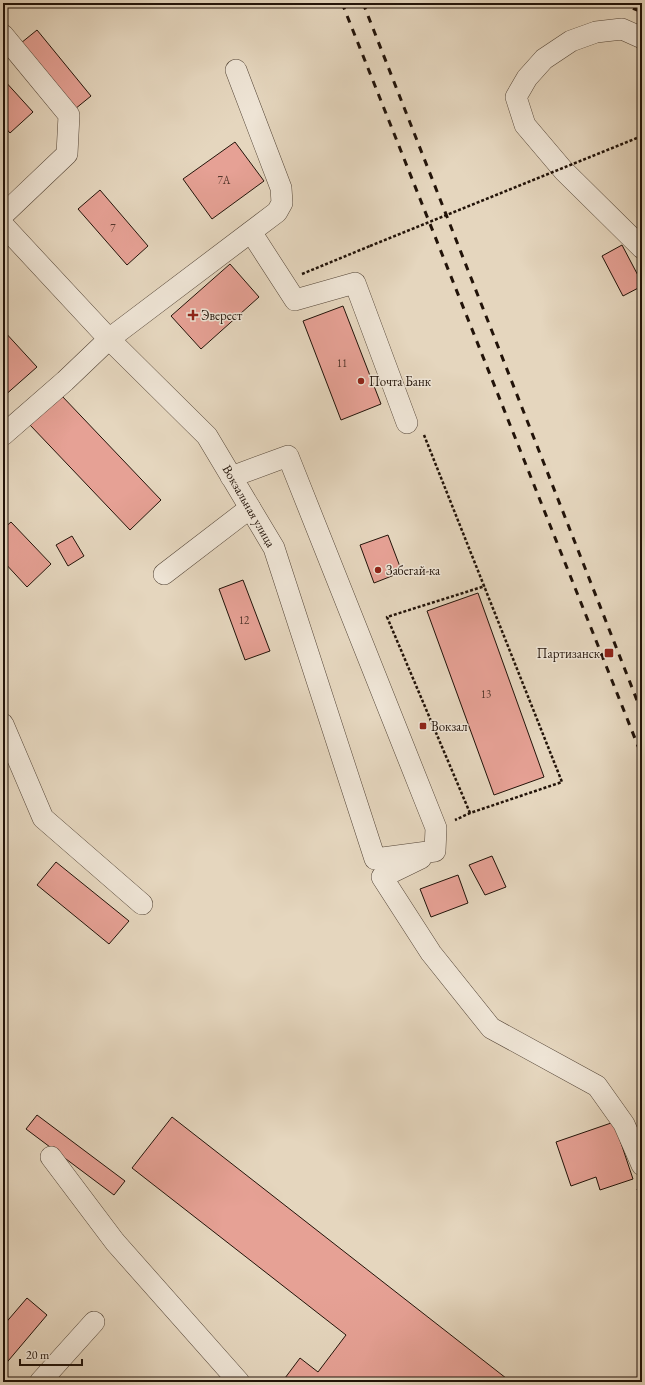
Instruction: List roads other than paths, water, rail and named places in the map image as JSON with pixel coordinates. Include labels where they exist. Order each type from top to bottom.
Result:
[{"type":"street","points":[[642,38],[622,29],[596,32],[571,41],[544,59],[527,78],[516,97],[525,125],[564,171],[642,248]]},
{"type":"street","points":[[3,35],[69,115],[67,154],[3,215]]},
{"type":"street","points":[[3,435],[109,340],[277,212],[282,203],[281,188],[236,70]]},
{"type":"street","name":"Вокзальная улица","points":[[3,225],[109,340],[207,436],[274,548],[375,859],[436,850]]},
{"type":"street","points":[[251,232],[294,300],[355,283],[407,423]]},
{"type":"street","points":[[231,477],[288,456],[436,828],[436,850],[382,877],[431,953],[491,1028],[597,1086],[624,1124],[642,1165]]},
{"type":"street","points":[[164,574],[250,508]]},
{"type":"street","points":[[3,724],[42,818],[142,904]]},
{"type":"street","points":[[51,1157],[115,1242],[239,1382]]},
{"type":"street","points":[[40,1382],[94,1322]]},
{"type":"railway","points":[[342,3],[642,756]]},
{"type":"railway","points":[[363,3],[642,713]]},
{"type":"railway","points":[[620,3],[642,12]]},
{"type":"place","name":"Эверест","points":[[193,315]]},
{"type":"place","name":"Почта Банк","points":[[361,381]]},
{"type":"place","name":"Забегай-ка","points":[[378,570]]},
{"type":"place","name":"Партизанск","points":[[609,653]]},
{"type":"place","name":"Вокзал","points":[[423,726]]}]
